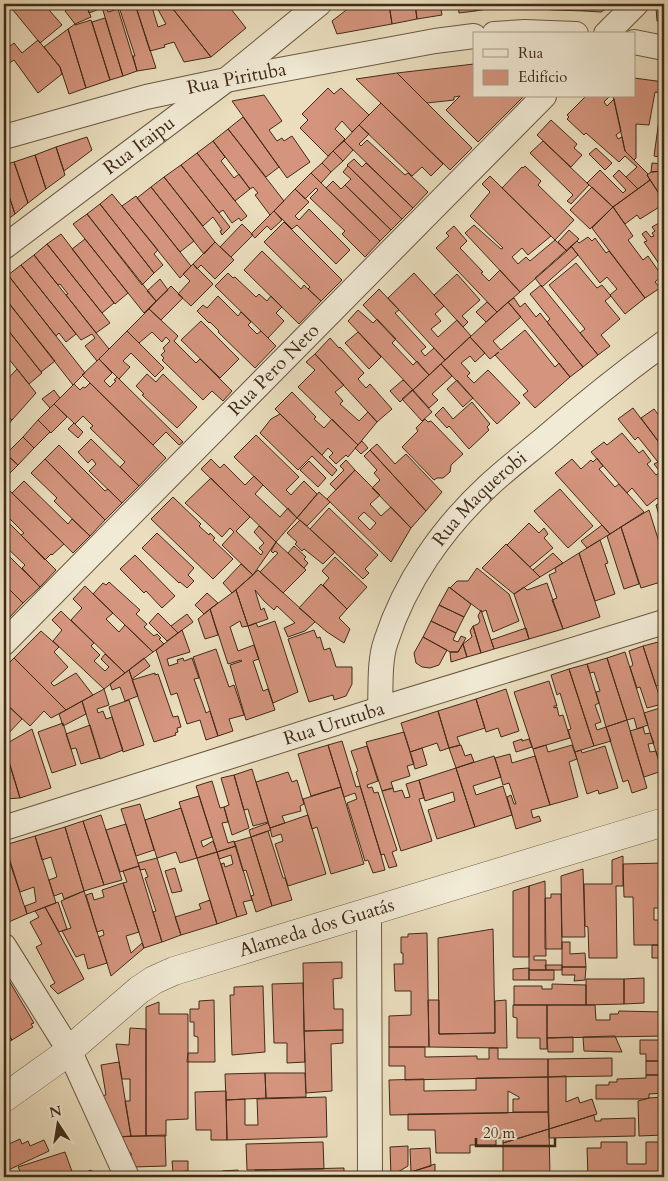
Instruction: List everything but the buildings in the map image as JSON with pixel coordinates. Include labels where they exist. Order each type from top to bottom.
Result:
[{"type":"street","name":"Rua Itaipu","points":[[4,247],[226,80],[319,4]]},
{"type":"street","points":[[608,32],[636,4]]},
{"type":"street","name":"Rua Pirituba","points":[[4,137],[146,97],[435,41],[473,36]]},
{"type":"street","points":[[636,42],[664,48]]},
{"type":"street","name":"Rua Pero Neto","points":[[4,643],[542,98]]},
{"type":"street","name":"Rua Maquerobi","points":[[380,709],[385,643],[401,602],[421,566],[443,534],[487,487],[570,416],[664,343]]},
{"type":"street","name":"Rua Urutuba","points":[[4,828],[380,709],[664,622]]},
{"type":"street","name":"Alameda dos Guatás","points":[[4,1098],[69,1050],[139,990],[174,971],[664,822]]},
{"type":"street","points":[[369,912],[370,1177]]},
{"type":"street","points":[[4,946],[69,1050],[127,1177]]}]
